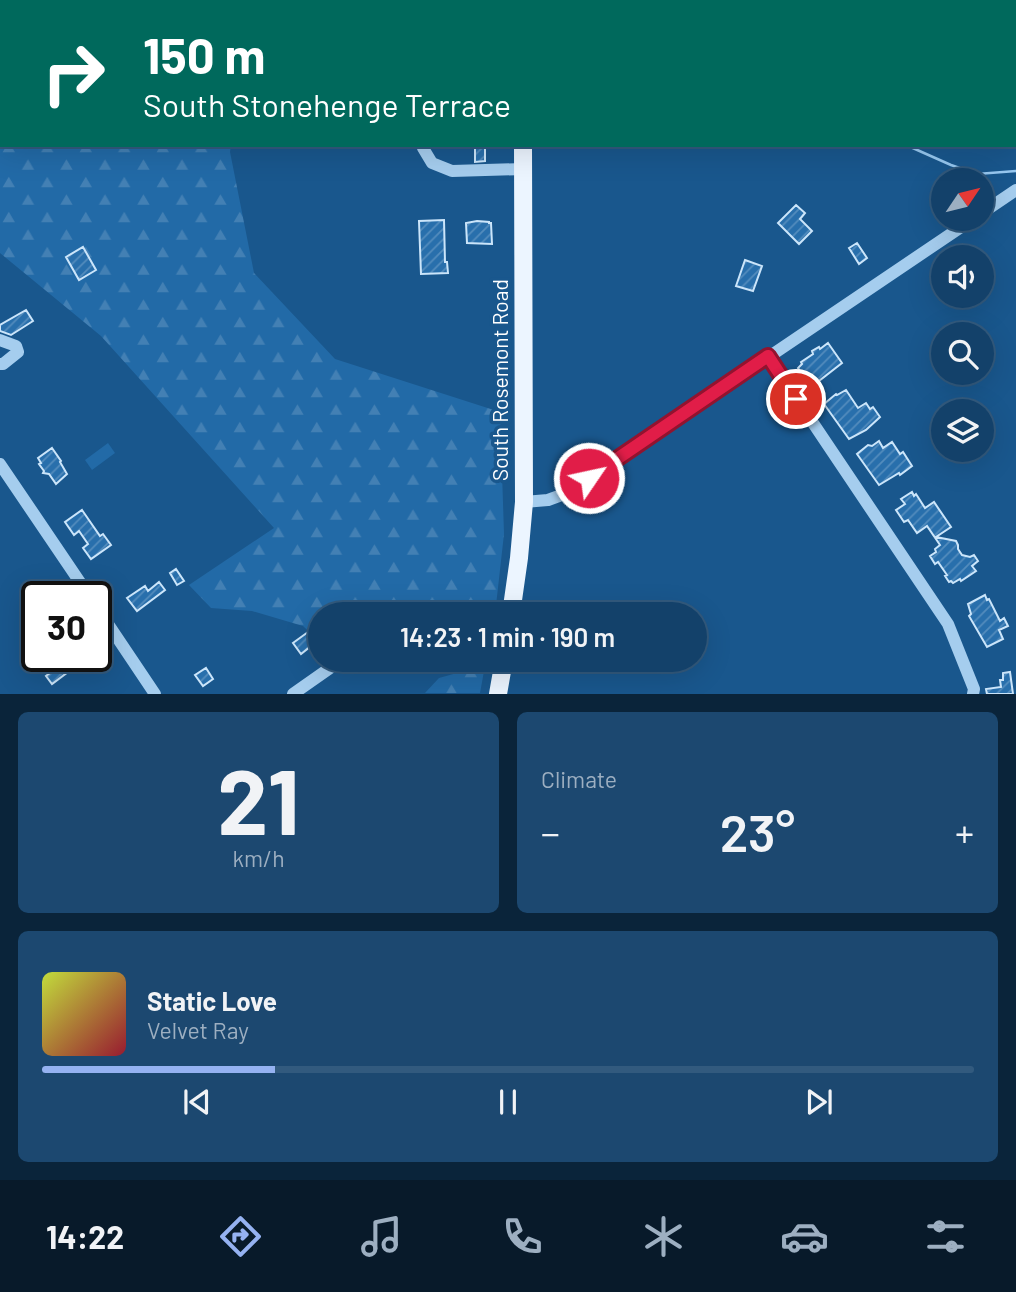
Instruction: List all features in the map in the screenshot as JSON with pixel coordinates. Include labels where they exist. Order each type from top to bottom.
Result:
[{"type":"main road","name":"South Rosemont Road","points":[[513,602],[520,558],[524,502],[523,147]]},
{"type":"main road","points":[[498,694],[502,672]]},
{"type":"street","points":[[425,147],[432,163],[452,171],[523,169]]},
{"type":"street","points":[[994,205],[1016,190]]},
{"type":"street","points":[[524,502],[562,496],[955,231]]},
{"type":"street","points":[[0,340],[16,346],[18,352],[0,365]]},
{"type":"street","points":[[768,356],[948,624],[974,694]]},
{"type":"street","points":[[0,464],[79,581]]},
{"type":"street","points":[[112,630],[155,694]]},
{"type":"street","points":[[293,694],[324,672]]},
{"type":"green space","points":[[0,147],[231,147],[254,273],[335,359],[500,412],[504,534],[496,602],[308,602],[308,631],[303,626],[252,611],[211,608],[189,585],[274,528],[101,336],[0,253]]},
{"type":"green space","points":[[108,443],[115,453],[92,470],[85,460]]},
{"type":"green space","points":[[484,672],[480,693],[425,693],[439,678],[457,673]]},
{"type":"building","points":[[475,147],[485,147],[485,161],[475,162]]},
{"type":"building","points":[[796,205],[805,213],[800,219],[812,231],[799,244],[778,223]]},
{"type":"building","points":[[444,220],[445,262],[448,273],[421,274],[419,221]]},
{"type":"building","points":[[466,223],[491,223],[492,244],[467,243]]},
{"type":"building","points":[[857,243],[867,258],[859,264],[849,248]]},
{"type":"building","points":[[83,247],[96,270],[79,280],[66,257]]},
{"type":"building","points":[[745,260],[762,266],[753,291],[736,286]]},
{"type":"building","points":[[26,310],[33,321],[11,335],[0,331],[0,325]]},
{"type":"building","points":[[828,343],[842,363],[815,384],[798,368],[801,362],[813,354],[812,351]]},
{"type":"building","points":[[846,390],[858,408],[866,403],[870,409],[873,407],[880,417],[866,430],[849,439],[824,404]]},
{"type":"building","points":[[879,441],[883,448],[892,442],[912,466],[879,485],[857,454],[868,445],[872,446]]},
{"type":"building","points":[[52,448],[67,474],[56,484],[49,474],[43,473],[38,458]]},
{"type":"building","points":[[912,492],[925,508],[934,502],[951,527],[936,537],[956,541],[962,555],[974,555],[978,561],[972,566],[976,571],[961,581],[949,582],[938,562],[935,564],[930,556],[940,545],[927,526],[917,533],[908,520],[904,522],[896,510],[905,504],[901,499]]},
{"type":"building","points":[[82,510],[100,536],[103,534],[111,545],[91,559],[83,548],[88,544],[79,531],[74,535],[65,522]]},
{"type":"building","points":[[176,569],[184,581],[177,585],[170,573]]},
{"type":"building","points":[[159,582],[165,590],[137,611],[127,598],[145,586],[148,591]]},
{"type":"building","points":[[985,595],[1000,621],[1004,618],[1008,626],[999,630],[1003,639],[987,647],[969,616],[971,614],[968,604]]},
{"type":"building","points":[[308,632],[308,648],[301,654],[293,643]]},
{"type":"building","points":[[206,668],[213,679],[203,686],[195,675]]},
{"type":"building","points":[[51,672],[68,672],[52,684],[46,676]]},
{"type":"building","points":[[1010,672],[1013,694],[987,694],[986,689],[1001,687],[1003,673]]},
{"type":"waterway","points":[[910,147],[977,174],[1016,171]]},
{"type":"route","points":[[589,478],[768,356],[796,399]]}]
